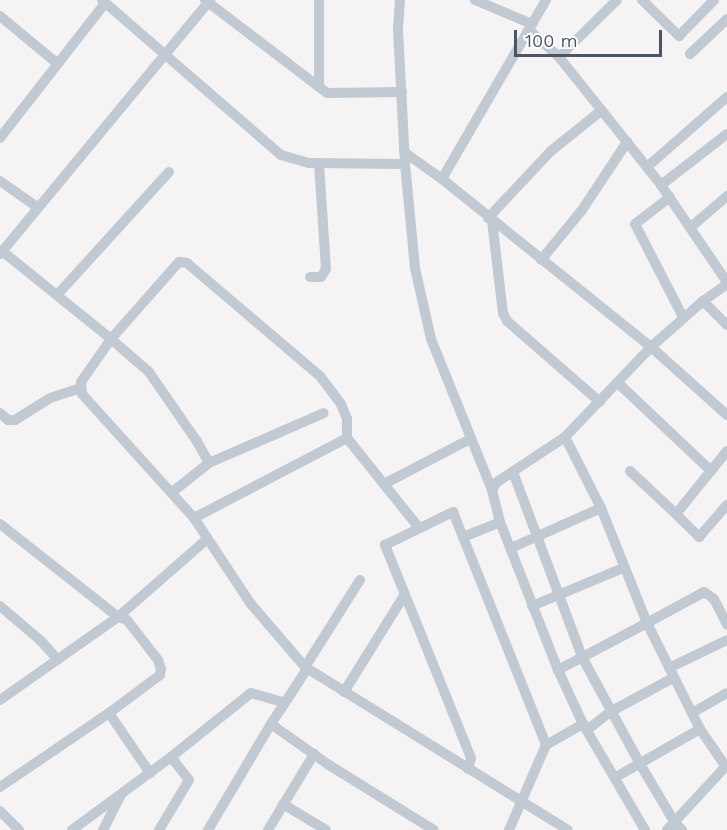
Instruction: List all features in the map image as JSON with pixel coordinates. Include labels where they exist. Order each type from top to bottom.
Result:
[{"type":"street","points":[[319,0],[319,87]]},
{"type":"street","points":[[400,0],[405,158],[416,268],[430,339],[492,490],[500,522],[558,670],[585,727],[645,830]]},
{"type":"street","points":[[442,179],[546,0]]},
{"type":"street","points":[[559,57],[617,0]]},
{"type":"street","points":[[642,0],[679,36],[714,0]]},
{"type":"street","points":[[0,138],[104,1],[281,155],[294,160],[319,163],[405,158],[442,179],[651,347],[727,415]]},
{"type":"street","points":[[209,463],[196,440],[149,372],[58,294],[1,253],[207,1],[327,93],[402,92]]},
{"type":"street","points":[[478,1],[531,27],[559,57],[670,197],[727,283],[683,317],[651,347],[566,437],[497,482],[492,490]]},
{"type":"street","points":[[690,54],[727,19]]},
{"type":"street","points":[[2,21],[58,64]]},
{"type":"street","points":[[646,167],[727,97]]},
{"type":"street","points":[[600,402],[507,321],[503,313],[490,219],[550,151],[602,110]]},
{"type":"street","points":[[661,185],[727,134]]},
{"type":"street","points":[[541,260],[582,210],[627,142]]},
{"type":"street","points":[[310,277],[321,278],[326,269],[319,163]]},
{"type":"street","points":[[58,294],[169,172]]},
{"type":"street","points":[[0,181],[37,207]]},
{"type":"street","points":[[691,227],[727,196]]},
{"type":"street","points":[[670,197],[636,224],[683,317]]},
{"type":"street","points":[[419,528],[347,438],[347,419],[341,404],[321,376],[187,263],[179,262],[111,339],[81,382],[82,394],[194,518],[206,540],[251,604],[306,668],[568,830]]},
{"type":"street","points":[[703,301],[727,325]]},
{"type":"street","points":[[618,383],[711,471]]},
{"type":"street","points":[[0,413],[8,420],[15,420],[50,398],[81,388]]},
{"type":"street","points":[[171,493],[209,463],[324,413]]},
{"type":"street","points":[[513,472],[582,657],[675,828],[726,766],[700,729],[671,673],[623,568],[601,508],[566,437]]},
{"type":"street","points":[[194,518],[347,438]]},
{"type":"street","points":[[384,484],[471,440]]},
{"type":"street","points":[[676,514],[727,451]]},
{"type":"street","points":[[630,471],[699,537],[727,505]]},
{"type":"street","points":[[511,548],[601,508]]},
{"type":"street","points":[[468,769],[471,758],[385,545],[453,512],[546,745],[524,801],[509,830]]},
{"type":"street","points":[[463,537],[500,522]]},
{"type":"street","points":[[0,524],[118,617],[127,620],[158,660],[161,669],[160,675],[109,713],[0,787]]},
{"type":"street","points":[[0,700],[118,617],[206,540]]},
{"type":"street","points":[[532,606],[623,568]]},
{"type":"street","points":[[208,830],[360,580]]},
{"type":"street","points":[[558,670],[704,592],[714,599],[727,625]]},
{"type":"street","points":[[344,692],[405,594]]},
{"type":"street","points":[[0,606],[41,641],[58,660]]},
{"type":"street","points":[[546,745],[585,727],[727,640]]},
{"type":"street","points":[[72,830],[171,757],[251,693],[285,704]]},
{"type":"street","points":[[692,713],[727,693]]},
{"type":"street","points":[[109,713],[150,773]]},
{"type":"street","points":[[271,724],[434,830]]},
{"type":"street","points":[[616,777],[700,729]]},
{"type":"street","points":[[268,830],[314,754]]},
{"type":"street","points":[[159,830],[189,780],[171,757]]},
{"type":"street","points":[[102,830],[121,794]]},
{"type":"street","points":[[284,804],[326,830]]},
{"type":"street","points":[[0,811],[19,830]]}]
